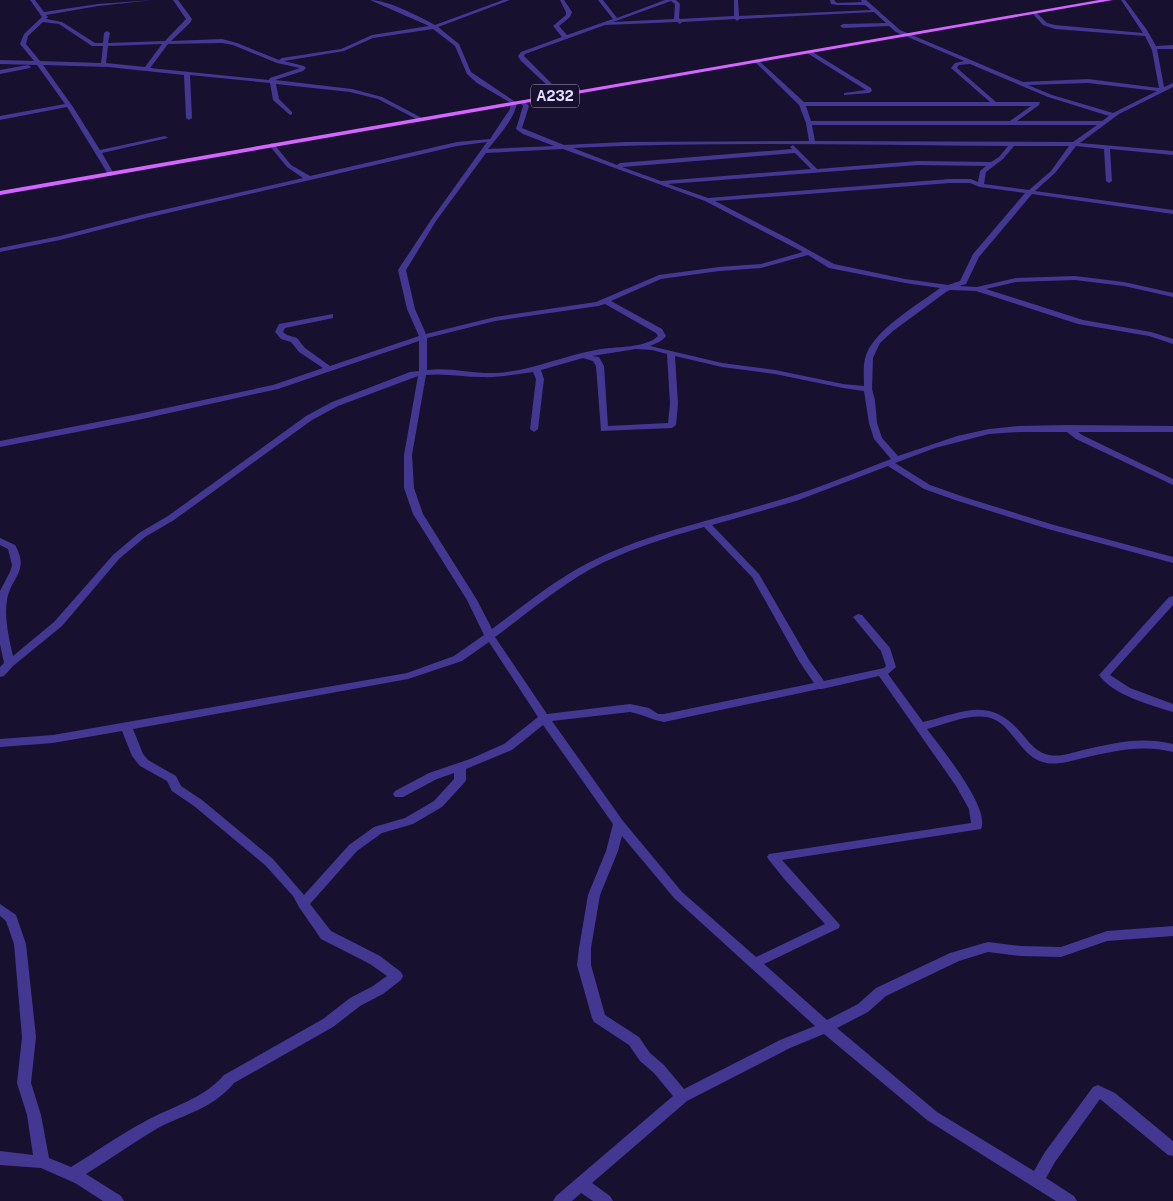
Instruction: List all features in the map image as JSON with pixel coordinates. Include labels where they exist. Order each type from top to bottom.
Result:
[{"type":"main road","name":"A232","points":[[0,193],[1110,0]]},
{"type":"street","points":[[32,0],[44,14]]},
{"type":"street","points":[[44,14],[98,4],[151,0]]},
{"type":"street","points":[[146,69],[167,42],[188,22],[189,19],[175,0]]},
{"type":"street","points":[[372,0],[434,27],[455,42],[462,62],[470,74],[526,106],[519,129],[525,133],[707,200],[787,240],[832,266],[905,281],[952,288],[977,289],[1080,322],[1151,334],[1173,342]]},
{"type":"street","points":[[276,60],[342,50],[372,37],[434,27],[508,0]]},
{"type":"street","points":[[562,0],[569,12],[568,16],[556,26],[566,38]]},
{"type":"street","points":[[600,0],[616,20]]},
{"type":"street","points":[[560,95],[521,56],[523,53],[672,0],[678,4],[676,18],[680,22]]},
{"type":"street","points":[[736,0],[737,19]]},
{"type":"street","points":[[832,0],[833,3],[837,4],[865,1],[874,11],[898,30],[908,35],[1050,96],[1113,116]]},
{"type":"street","points":[[1122,0],[1154,48],[1162,90]]},
{"type":"street","points":[[606,24],[680,22],[874,11]]},
{"type":"street","points":[[1035,13],[1047,26],[1055,28],[1146,35]]},
{"type":"street","points":[[44,14],[44,17],[26,35],[23,44],[41,64],[111,174]]},
{"type":"street","points":[[41,20],[60,23],[89,44],[106,46],[222,41],[304,68],[272,78],[276,100],[290,114]]},
{"type":"street","points":[[843,26],[891,24]]},
{"type":"street","points":[[103,65],[107,33]]},
{"type":"street","points":[[1154,48],[1173,47]]},
{"type":"street","points":[[809,52],[869,89],[869,91],[864,93],[846,94]]},
{"type":"street","points":[[757,61],[802,104],[810,122],[812,143]]},
{"type":"street","points":[[0,62],[103,65],[362,92],[380,98],[420,119]]},
{"type":"street","points":[[971,62],[957,64],[954,68],[995,104]]},
{"type":"street","points":[[0,72],[41,64]]},
{"type":"street","points":[[187,74],[189,118]]},
{"type":"street","points":[[1021,83],[1088,81],[1162,90]]},
{"type":"street","points":[[1173,85],[1101,123],[1074,144],[1053,172],[1030,192],[976,256],[964,282],[943,290],[890,329],[877,342],[869,358],[868,389],[872,400],[873,423],[878,439],[893,461],[927,487],[961,500],[1051,527],[1173,560]]},
{"type":"street","points":[[1011,123],[1050,96]]},
{"type":"street","points":[[518,103],[486,151],[433,221],[402,270],[411,310],[423,337],[423,371],[408,455],[409,488],[418,514],[472,600],[490,636],[544,718],[619,824],[678,895],[826,1027],[932,1116],[1069,1201]]},
{"type":"street","points":[[802,104],[1037,104]]},
{"type":"street","points":[[0,118],[68,105]]},
{"type":"street","points":[[810,122],[1101,123]]},
{"type":"street","points":[[98,152],[164,138]]},
{"type":"street","points":[[0,250],[60,238],[145,216],[457,144],[493,140]]},
{"type":"street","points":[[486,151],[625,144],[812,143],[1074,144],[1173,153]]},
{"type":"street","points":[[791,144],[814,169]]},
{"type":"street","points":[[980,184],[983,171],[1001,158],[1012,144]]},
{"type":"street","points":[[272,145],[289,166],[310,178]]},
{"type":"street","points":[[1107,148],[1109,181]]},
{"type":"street","points":[[616,166],[796,151]]},
{"type":"street","points":[[659,182],[814,169],[918,163],[992,164]]},
{"type":"street","points":[[707,200],[934,182],[971,181],[1030,192],[1173,212]]},
{"type":"street","points":[[0,444],[138,417],[275,387],[423,337],[495,319],[605,301],[659,277],[761,266],[808,253]]},
{"type":"street","points":[[977,289],[1016,280],[1070,277],[1124,284],[1173,295]]},
{"type":"street","points":[[605,301],[659,331],[662,336],[657,341],[636,347]]},
{"type":"street","points":[[330,316],[282,326],[278,332],[284,337],[294,340],[302,350],[330,369]]},
{"type":"street","points":[[0,674],[9,664],[58,624],[116,557],[142,535],[171,518],[309,418],[335,404],[379,385],[423,371],[479,376],[535,369],[614,349],[636,347],[652,348],[722,365],[775,372],[843,386],[868,389]]},
{"type":"street","points":[[584,356],[596,359],[600,366],[604,428],[672,425],[674,404],[671,352]]},
{"type":"street","points":[[534,429],[540,379],[539,372],[535,369]]},
{"type":"street","points":[[1068,428],[1079,437],[1173,482]]},
{"type":"street","points":[[0,743],[53,739],[408,676],[444,664],[465,654],[587,568],[626,549],[792,500],[847,481],[893,461],[965,436],[994,430],[1068,428],[1173,429]]},
{"type":"street","points":[[706,524],[756,576],[804,661],[822,686]]},
{"type":"street","points":[[0,541],[12,547],[18,564],[3,592],[1,608],[9,664]]},
{"type":"street","points":[[1173,599],[1104,675],[1109,682],[1119,688],[1173,708]]},
{"type":"street","points":[[398,794],[433,776],[508,747],[544,718],[630,708],[664,718],[882,673],[891,667],[886,650],[858,617]]},
{"type":"street","points":[[755,963],[834,924],[773,856],[977,826],[975,809],[961,784],[882,673]]},
{"type":"street","points":[[919,727],[978,713],[990,714],[1002,719],[1028,749],[1042,758],[1058,760],[1136,742],[1156,743],[1173,748]]},
{"type":"street","points":[[72,1175],[156,1123],[204,1102],[229,1080],[328,1023],[355,1002],[378,990],[396,976],[375,960],[326,935],[303,904],[297,892],[263,857],[198,803],[176,788],[172,779],[144,763],[138,756],[126,727]]},
{"type":"street","points":[[303,904],[353,848],[378,830],[408,821],[438,804],[460,780],[460,767]]},
{"type":"street","points":[[619,824],[612,851],[594,895],[584,965],[599,1018],[634,1041],[645,1057],[659,1069],[682,1097]]},
{"type":"street","points":[[0,909],[12,918],[20,944],[29,1037],[24,1083],[34,1115],[42,1162]]},
{"type":"street","points":[[561,1201],[682,1097],[785,1044],[826,1027],[863,1008],[881,992],[955,957],[988,947],[1021,951],[1061,952],[1107,936],[1173,931]]},
{"type":"street","points":[[1036,1181],[1050,1157],[1098,1090],[1173,1150]]},
{"type":"street","points":[[0,1158],[42,1162],[72,1175],[116,1201]]},
{"type":"street","points":[[581,1184],[605,1201]]}]
